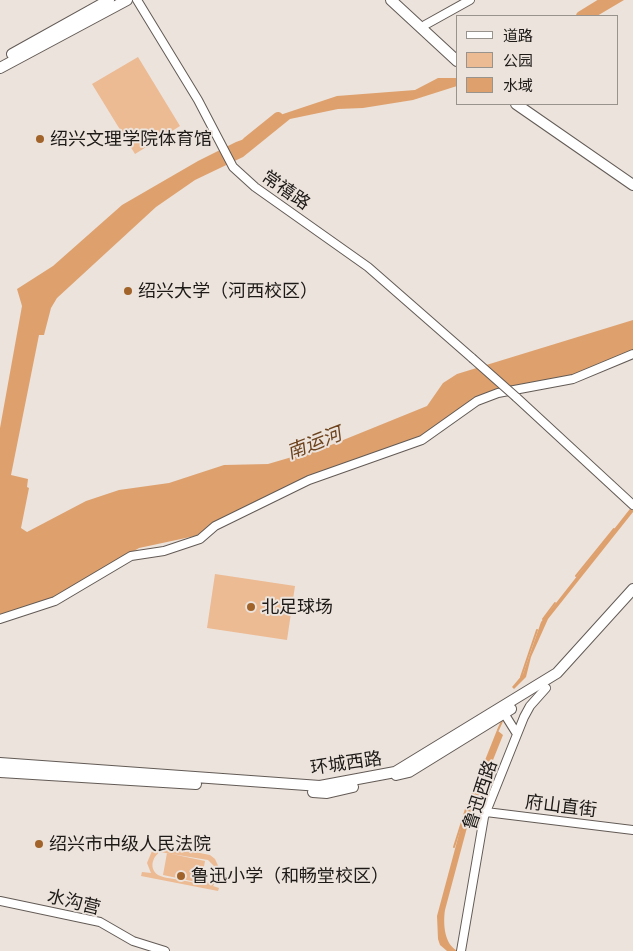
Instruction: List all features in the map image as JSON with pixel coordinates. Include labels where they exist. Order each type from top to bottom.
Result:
[{"type":"main road","points":[[0,68],[126,0]]},
{"type":"main road","points":[[391,0],[456,59]]},
{"type":"main road","points":[[398,0],[456,52]]},
{"type":"main road","points":[[0,60],[104,1]]},
{"type":"main road","points":[[517,105],[633,185]]},
{"type":"main road","points":[[527,105],[633,178]]},
{"type":"main road","name":"环城西路","points":[[0,763],[17,768],[320,786],[395,772],[498,714],[557,673],[633,589]]},
{"type":"main road","name":"环城西路","points":[[519,701],[546,688],[561,678],[633,599]]},
{"type":"main road","points":[[0,759],[17,768]]},
{"type":"main road","name":"环城西路","points":[[0,773],[17,768]]},
{"type":"street","name":"常禧路","points":[[137,0],[198,100],[233,167],[255,188],[368,267],[516,397],[632,504]]},
{"type":"street","points":[[425,25],[470,0]]},
{"type":"street","points":[[0,619],[55,601],[131,556],[164,551],[200,539],[219,523],[308,480],[422,440],[477,400],[498,393],[573,379],[633,354]]},
{"type":"street","name":"鲁迅西路","points":[[462,950],[486,812],[530,706],[546,688]]},
{"type":"street","points":[[498,714],[517,734]]},
{"type":"street","name":"府山直街","points":[[486,812],[633,830]]},
{"type":"street","name":"水沟营","points":[[0,901],[100,922],[133,941],[165,951]]},
{"type":"green space","points":[[138,57],[180,126],[135,154],[92,84]]},
{"type":"green space","name":"北足球场","points":[[215,574],[295,586],[287,640],[207,628]]},
{"type":"green space","points":[[165,846],[210,855],[215,859],[221,872],[213,886],[219,888],[218,891],[141,876],[142,872],[151,873],[147,863],[152,851]],"holes":[[[160,852],[208,860],[214,866],[215,873],[213,878],[205,883],[166,878],[158,875],[153,870],[153,860]]]},
{"type":"green space","points":[[167,853],[205,861],[201,883],[163,875]]},
{"type":"water","points":[[609,0],[624,0],[599,15],[579,15]]},
{"type":"water","points":[[438,78],[456,78],[456,86],[413,100],[363,108],[338,109],[290,119],[243,157],[195,180],[156,207],[57,298],[51,308],[44,335],[39,335],[11,475],[28,479],[27,487],[29,488],[21,528],[27,532],[86,501],[119,490],[169,483],[224,465],[268,464],[326,447],[427,406],[443,383],[457,374],[633,320],[633,352],[576,375],[489,396],[436,432],[344,467],[195,536],[139,548],[56,599],[0,617],[0,428],[22,306],[17,289],[53,266],[122,205],[198,161],[236,142],[258,134],[277,116],[337,96],[415,90]]},
{"type":"water","points":[[633,505],[633,512],[548,619],[531,657],[526,677],[514,689],[512,687],[523,674],[541,622]]},
{"type":"water","points":[[497,730],[503,735],[469,820],[445,910],[444,921],[447,939],[453,948],[458,951],[447,951],[440,945],[438,939],[437,916],[466,808]]},
{"type":"waterway","points":[[583,15],[607,0]]},
{"type":"waterway","points":[[247,142],[278,117]]},
{"type":"waterway","points":[[576,576],[614,529]]},
{"type":"waterway","points":[[543,619],[555,603]]},
{"type":"waterway","points":[[521,677],[537,630]]},
{"type":"waterway","points":[[498,730],[503,719]]},
{"type":"waterway","points":[[454,847],[466,809]]},
{"type":"place","name":"绍兴文理学院体育馆","points":[[40,139]]},
{"type":"place","name":"绍兴大学（河西校区）","points":[[128,291]]},
{"type":"place","name":"北足球场","points":[[251,607]]},
{"type":"place","name":"绍兴市中级人民法院","points":[[39,844]]},
{"type":"place","name":"鲁迅小学（和畅堂校区）","points":[[181,876]]},
{"type":"water label","name":"南运河","points":[[314,443]]}]
